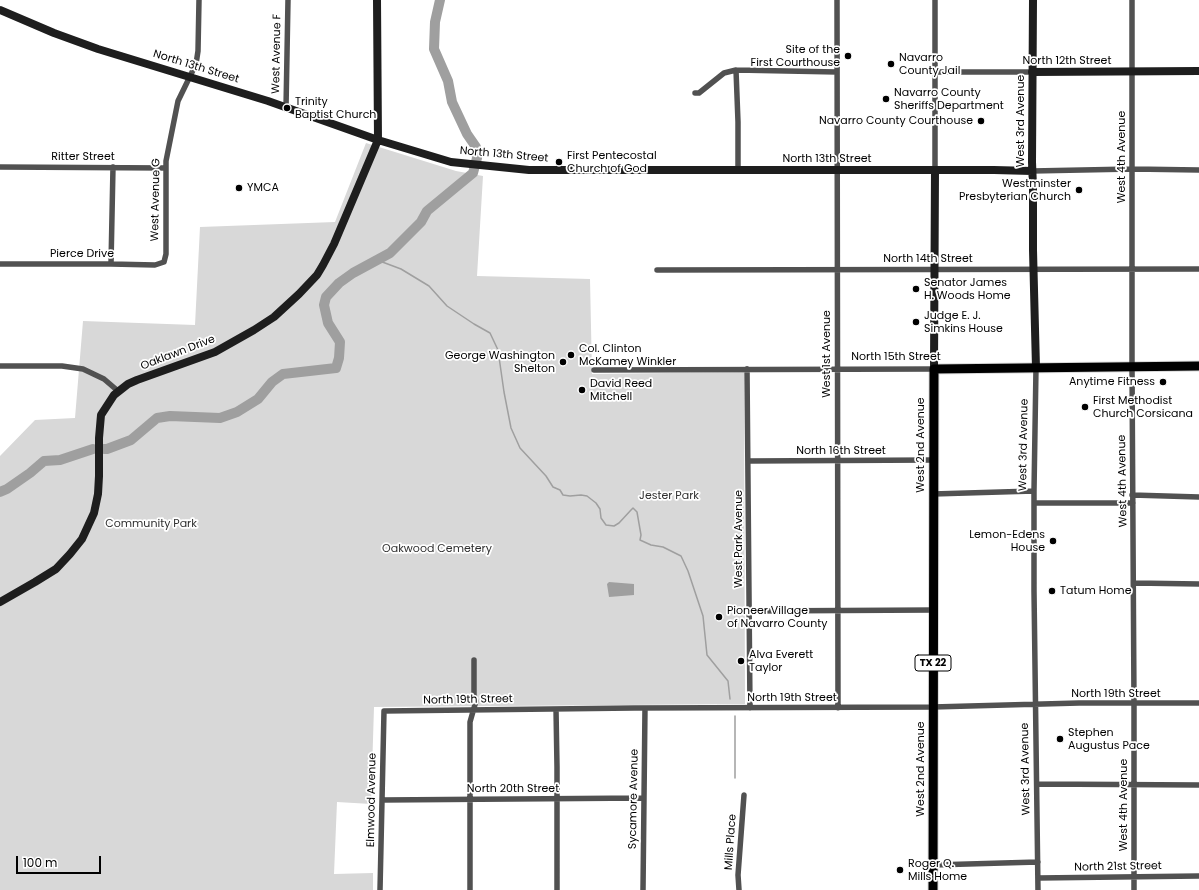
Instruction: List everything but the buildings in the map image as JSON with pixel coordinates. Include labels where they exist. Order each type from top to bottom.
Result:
[{"type":"main road","name":"North 15th Street","points":[[934,368],[1199,366]]},
{"type":"main road","name":"West 2nd Avenue","points":[[933,890],[934,368]]},
{"type":"street","name":"West Avenue G","points":[[164,262],[166,254],[166,168],[168,146],[178,101],[196,64],[198,51],[199,0]]},
{"type":"street","name":"West Avenue F","points":[[286,108],[288,0]]},
{"type":"street","name":"West 1st Avenue","points":[[837,0],[838,708]]},
{"type":"street","name":"West 2nd Avenue","points":[[934,368],[936,170],[935,0]]},
{"type":"street","name":"West 3rd Avenue","points":[[1033,0],[1032,171],[1036,368],[1034,503],[1038,890]]},
{"type":"street","name":"West 4th Avenue","points":[[1132,0],[1134,890]]},
{"type":"street","name":"Oaklawn Drive","points":[[0,602],[56,568],[82,539],[94,513],[98,494],[98,438],[101,415],[108,402],[118,391],[137,380],[215,352],[274,317],[317,275],[329,254],[378,140],[378,2]]},
{"type":"street","name":"North 13th Street","points":[[0,10],[66,38],[286,108],[378,140],[451,162],[529,170],[1199,170]]},
{"type":"street","points":[[695,94],[699,93],[724,73],[736,70],[837,72]]},
{"type":"street","points":[[736,70],[738,170]]},
{"type":"street","name":"North 12th Street","points":[[935,72],[1199,71]]},
{"type":"street","name":"Ritter Street","points":[[0,167],[166,168]]},
{"type":"street","points":[[111,264],[112,168]]},
{"type":"street","name":"Pierce Drive","points":[[0,264],[154,265],[164,262]]},
{"type":"street","name":"North 14th Street","points":[[657,270],[1199,269]]},
{"type":"street","points":[[0,366],[62,366],[83,369],[104,379],[118,391]]},
{"type":"street","name":"North 15th Street","points":[[594,370],[934,368]]},
{"type":"street","name":"West Park Avenue","points":[[747,369],[750,708]]},
{"type":"street","name":"North 16th Street","points":[[748,461],[933,460]]},
{"type":"street","points":[[933,494],[1034,491]]},
{"type":"street","points":[[1132,495],[1199,497]]},
{"type":"street","points":[[1034,503],[1133,503]]},
{"type":"street","points":[[1134,583],[1199,584]]},
{"type":"street","points":[[750,611],[934,610]]},
{"type":"street","points":[[470,890],[470,722],[476,701],[474,695],[474,660]]},
{"type":"street","name":"North 19th Street","points":[[384,711],[645,708],[838,708],[1036,704],[1199,703]]},
{"type":"street","name":"Sycamore Avenue","points":[[643,890],[645,708]]},
{"type":"street","points":[[556,709],[558,798],[557,890]]},
{"type":"street","name":"Elmwood Avenue","points":[[380,890],[384,711]]},
{"type":"street","points":[[1037,784],[1199,785]]},
{"type":"street","name":"Mills Place","points":[[739,890],[738,875],[744,795]]},
{"type":"street","name":"North 20th Street","points":[[382,800],[644,798]]},
{"type":"street","points":[[933,865],[1038,862]]},
{"type":"street","name":"North 21st Street","points":[[1038,878],[1199,876]]},
{"type":"green space","points":[[366,143],[456,171],[483,176],[477,276],[590,279],[592,374],[744,372],[745,704],[374,707],[371,804],[337,802],[334,874],[373,873],[373,890],[0,890],[0,456],[35,420],[75,418],[83,321],[195,325],[200,227],[335,222]]},
{"type":"shaded area","points":[[609,582],[634,584],[634,595],[609,597],[607,584]]},
{"type":"waterway","points":[[104,449],[131,440],[157,418],[170,416],[220,418],[237,412],[258,399],[272,382],[283,374],[336,368],[339,358],[340,342],[328,323],[324,305],[326,297],[339,283],[353,273],[390,253],[421,222],[427,211],[473,173],[477,158],[476,147],[467,134],[452,102],[448,81],[434,49],[435,22],[440,0]]},
{"type":"waterway","points":[[377,260],[401,269],[429,286],[447,306],[490,333],[498,350],[511,428],[520,448],[546,476],[553,487],[560,490],[563,495],[587,496],[596,503],[600,509],[601,518],[606,525],[614,526],[619,523],[633,508],[637,512],[641,535],[640,540],[651,545],[663,547],[681,556],[688,571],[703,616],[707,655],[728,681],[730,699]]},
{"type":"waterway","points":[[0,492],[7,489],[30,473],[44,461],[60,460],[93,449]]},
{"type":"waterway","points":[[735,716],[735,778]]},
{"type":"place","name":"Site of the First Courthouse","points":[[848,56]]},
{"type":"place","name":"Navarro County Jail","points":[[891,64]]},
{"type":"place","name":"Navarro County Sheriffs Department","points":[[886,99]]},
{"type":"place","name":"Trinity Baptist Church","points":[[287,108]]},
{"type":"place","name":"Navarro County Courthouse","points":[[981,121]]},
{"type":"place","name":"First Pentecostal Church of God","points":[[559,162]]},
{"type":"place","name":"YMCA","points":[[239,188]]},
{"type":"place","name":"Westminster Presbyterian Church","points":[[1079,190]]},
{"type":"place","name":"Senator James H. Woods Home","points":[[916,289]]},
{"type":"place","name":"Judge E. J. Simkins House","points":[[916,322]]},
{"type":"place","name":"Col. Clinton McKamey Winkler","points":[[571,355]]},
{"type":"place","name":"George Washington Shelton","points":[[563,362]]},
{"type":"place","name":"Anytime Fitness","points":[[1163,382]]},
{"type":"place","name":"David Reed Mitchell","points":[[582,390]]},
{"type":"place","name":"First Methodist Church Corsicana","points":[[1085,407]]},
{"type":"place","name":"Lemon-Edens House","points":[[1053,541]]},
{"type":"place","name":"Tatum Home","points":[[1052,591]]},
{"type":"place","name":"Pioneer Village of Navarro County","points":[[719,617]]},
{"type":"place","name":"Alva Everett Taylor","points":[[741,661]]},
{"type":"place","name":"Stephen Augustus Pace","points":[[1060,739]]},
{"type":"place","name":"Roger Q. Mills Home","points":[[900,870]]},
{"type":"park label","name":"Jester Park","points":[[669,496]]},
{"type":"park label","name":"Community Park","points":[[151,524]]},
{"type":"park label","name":"Oakwood Cemetery","points":[[437,549]]}]
